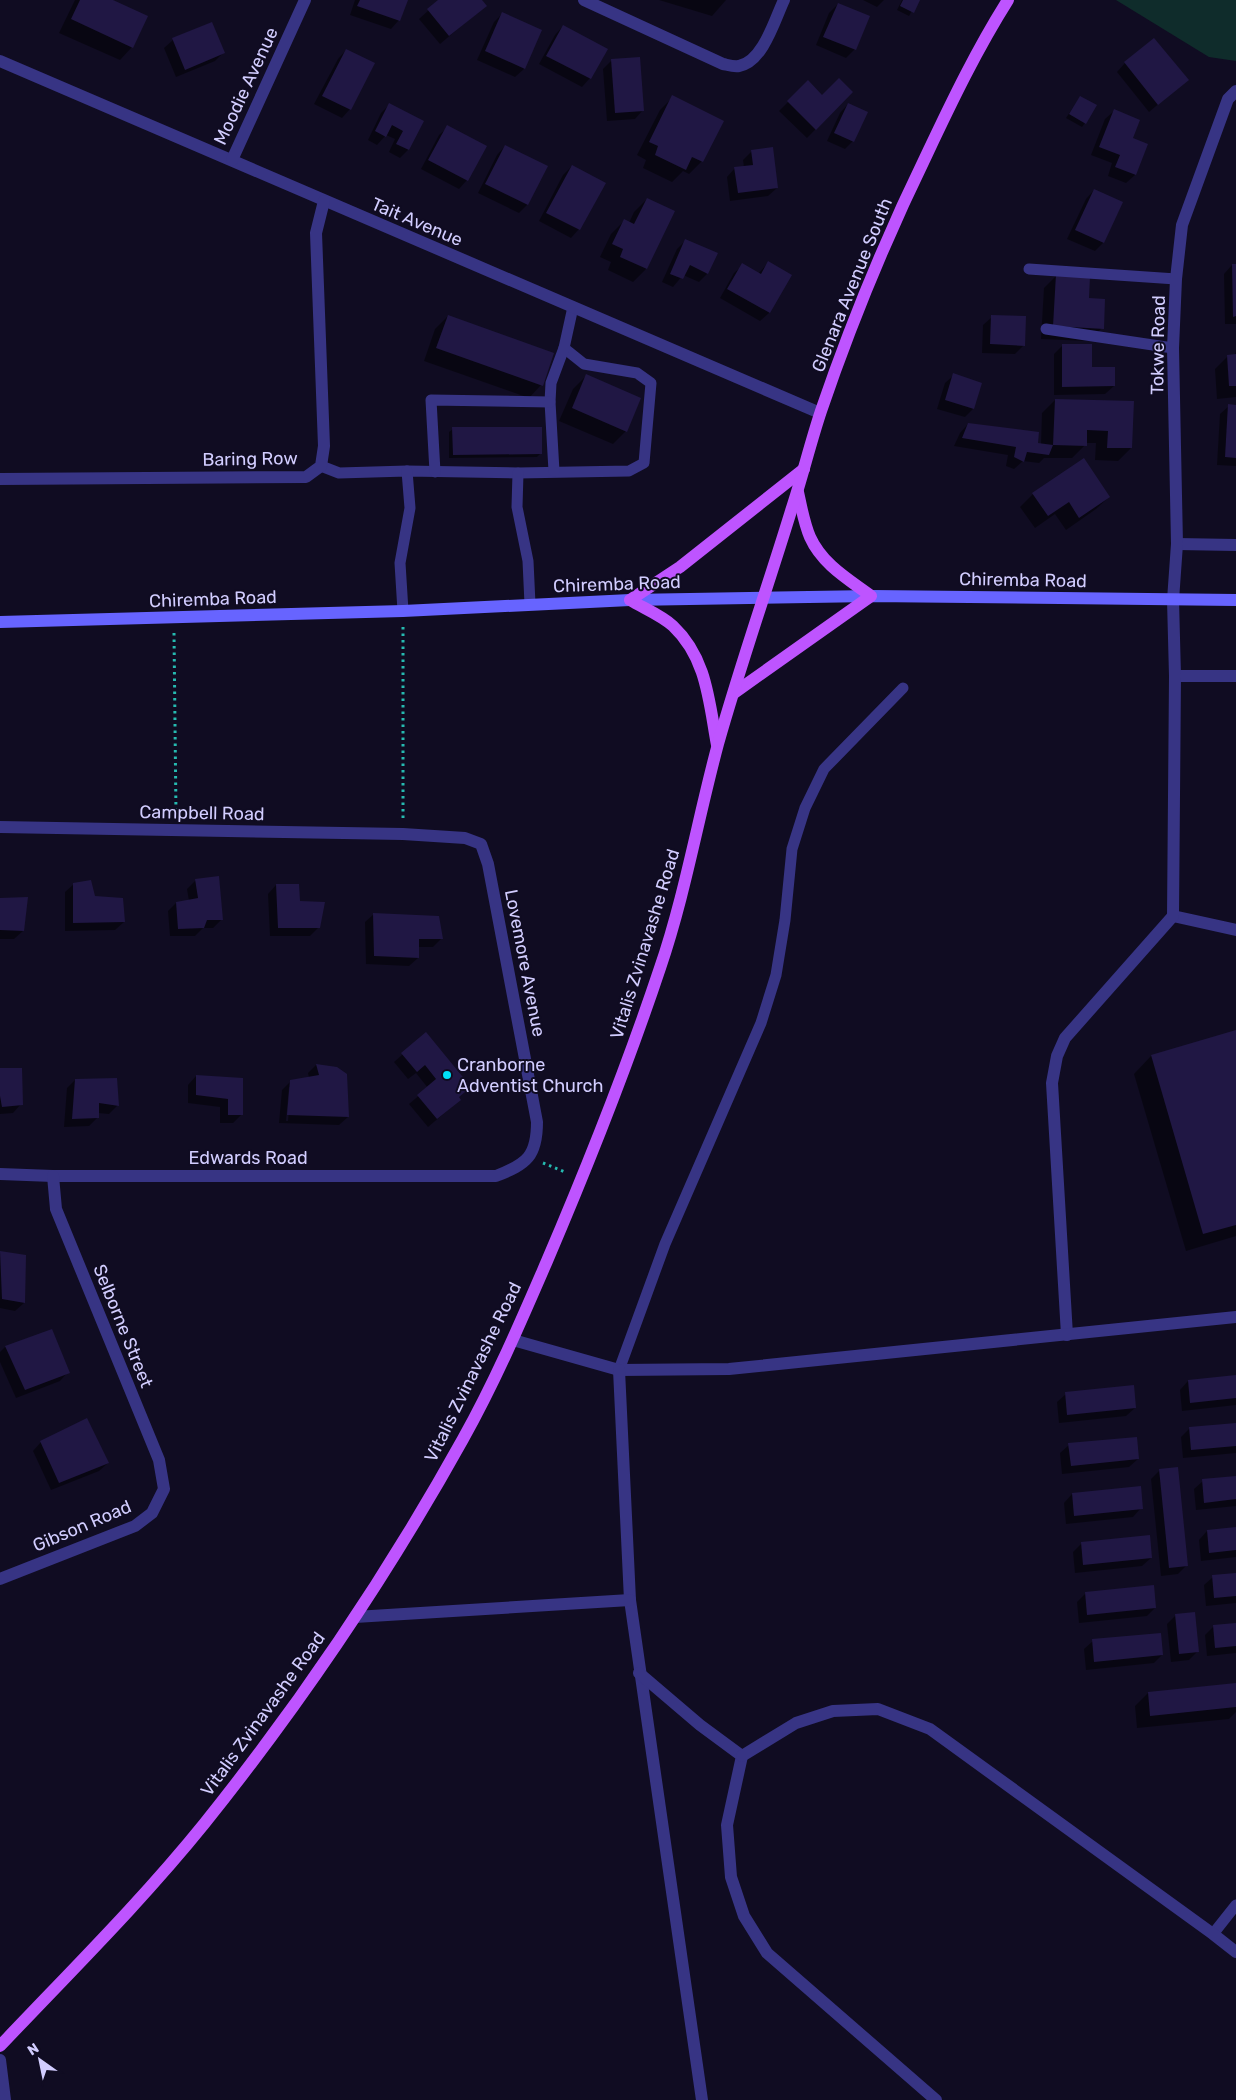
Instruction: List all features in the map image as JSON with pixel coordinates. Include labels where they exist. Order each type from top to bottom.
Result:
[{"type":"main road","name":"Glenara Avenue South","points":[[764,598],[798,492],[820,414],[864,292],[891,228],[980,45],[1008,0]]},
{"type":"main road","points":[[717,747],[702,669],[689,645],[672,625],[630,600],[680,567],[804,470]]},
{"type":"main road","points":[[734,693],[871,596],[832,566],[818,552],[809,536],[798,492]]},
{"type":"main road","name":"Chiremba Road","points":[[0,622],[403,611],[630,600],[871,596],[1236,600]]},
{"type":"main road","name":"Vitalis Zvinavashe Road","points":[[0,2046],[128,1911],[202,1826],[270,1738],[355,1617],[410,1530],[465,1436],[512,1340],[582,1180],[662,964],[692,855],[717,747],[764,598]]},
{"type":"street","name":"Moodie Avenue","points":[[232,160],[305,0]]},
{"type":"street","points":[[584,0],[723,64],[739,66],[759,54],[784,0]]},
{"type":"street","name":"Tait Avenue","points":[[0,61],[820,414]]},
{"type":"street","name":"Tokwe Road","points":[[1173,916],[1175,676],[1173,600],[1176,544],[1173,348],[1176,279],[1182,225],[1232,95]]},
{"type":"street","name":"Baring Row","points":[[0,479],[306,477],[321,466],[324,446],[316,233],[324,201]]},
{"type":"street","points":[[1176,544],[1236,545]]},
{"type":"street","points":[[1175,676],[1236,676]]},
{"type":"street","name":"Campbell Road","points":[[0,827],[404,834]]},
{"type":"street","name":"Lovemore Avenue","points":[[404,834],[465,838],[481,844],[488,864],[509,967],[537,1122],[537,1141],[529,1157]]},
{"type":"street","points":[[1067,1334],[1052,1083],[1056,1056],[1065,1038],[1173,916],[1236,930]]},
{"type":"street","name":"Edwards Road","points":[[0,1174],[53,1176],[496,1176],[513,1170],[529,1157]]},
{"type":"street","name":"Selborne Street","points":[[53,1176],[56,1209],[158,1460],[164,1489]]},
{"type":"street","points":[[512,1340],[619,1370],[729,1369],[1236,1317]]},
{"type":"street","points":[[619,1370],[630,1600],[702,2100]]},
{"type":"street","name":"Gibson Road","points":[[0,1579],[136,1526],[152,1513],[164,1489]]},
{"type":"street","points":[[355,1617],[630,1600]]},
{"type":"street","points":[[639,1673],[700,1725],[742,1756]]},
{"type":"street","points":[[936,2100],[767,1953],[744,1916],[731,1877],[727,1825],[742,1756],[796,1723],[833,1711],[878,1709],[930,1729],[1236,1952]]},
{"type":"street","points":[[0,2060],[5,2100]]},
{"type":"lane","points":[[1029,269],[1176,279]]},
{"type":"lane","points":[[554,471],[550,402],[552,383],[564,348],[573,308]]},
{"type":"lane","points":[[1046,329],[1173,348]]},
{"type":"lane","points":[[321,466],[339,473],[407,471],[518,473],[629,471],[644,463],[651,383],[637,373],[584,364],[564,348]]},
{"type":"lane","points":[[434,472],[431,400],[550,402]]},
{"type":"lane","points":[[403,611],[400,563],[410,508],[407,471]]},
{"type":"lane","points":[[518,473],[517,507],[528,561],[530,604]]},
{"type":"lane","points":[[619,1370],[665,1244],[762,1022],[776,976],[785,920],[792,849],[805,808],[824,769],[903,688]]},
{"type":"lane","points":[[1213,1934],[1236,1905]]},
{"type":"path","points":[[403,611],[404,834]]},
{"type":"path","points":[[174,618],[176,830]]},
{"type":"path","points":[[529,1157],[582,1180]]},
{"type":"green space","points":[[1116,0],[1236,0],[1236,61],[1209,57]]},
{"type":"building","points":[[80,0],[113,0],[148,16],[133,48],[71,19]]},
{"type":"building","points":[[360,0],[408,0],[400,21],[357,6]]},
{"type":"building","points":[[438,0],[482,0],[487,6],[449,36],[427,9]]},
{"type":"building","points":[[903,0],[920,0],[914,13],[900,6]]},
{"type":"building","points":[[838,3],[870,16],[856,50],[823,37]]},
{"type":"building","points":[[502,12],[542,30],[525,69],[485,51]]},
{"type":"building","points":[[212,22],[225,53],[185,70],[172,38]]},
{"type":"building","points":[[563,25],[608,49],[591,79],[546,56]]},
{"type":"building","points":[[1154,38],[1189,80],[1158,105],[1124,62]]},
{"type":"building","points":[[346,49],[375,63],[351,110],[322,96]]},
{"type":"building","points":[[640,57],[644,111],[615,113],[611,59]]},
{"type":"building","points":[[839,78],[853,92],[816,130],[787,101],[808,80],[822,95]]},
{"type":"building","points":[[672,95],[724,121],[703,162],[692,157],[686,170],[655,155],[658,146],[649,142]]},
{"type":"building","points":[[1080,96],[1097,105],[1086,124],[1069,114]]},
{"type":"building","points":[[389,103],[424,121],[409,150],[396,144],[403,131],[392,125],[386,137],[375,131]]},
{"type":"building","points":[[848,103],[868,112],[854,142],[834,133]]},
{"type":"building","points":[[1114,109],[1140,120],[1133,138],[1148,144],[1136,175],[1115,167],[1120,155],[1099,147]]},
{"type":"building","points":[[447,125],[487,146],[468,181],[428,160]]},
{"type":"building","points":[[505,145],[548,166],[528,205],[485,184]]},
{"type":"building","points":[[773,147],[778,188],[738,193],[734,167],[753,165],[751,150]]},
{"type":"building","points":[[572,165],[606,183],[580,230],[546,213]]},
{"type":"building","points":[[1094,189],[1123,202],[1104,243],[1075,230]]},
{"type":"building","points":[[647,198],[675,211],[647,269],[620,257],[623,249],[612,244],[624,219],[634,224]]},
{"type":"building","points":[[685,239],[718,253],[708,274],[690,265],[683,279],[670,274]]},
{"type":"building","points":[[768,261],[792,275],[770,313],[727,289],[742,263],[761,274]]},
{"type":"building","points":[[1232,264],[1236,264],[1236,316],[1233,317]]},
{"type":"building","points":[[1056,274],[1090,276],[1089,298],[1105,299],[1104,329],[1053,326]]},
{"type":"building","points":[[448,315],[554,353],[543,386],[436,348]]},
{"type":"building","points":[[991,315],[1026,316],[1025,346],[990,344]]},
{"type":"building","points":[[1062,344],[1092,344],[1092,367],[1115,367],[1115,386],[1062,387]]},
{"type":"building","points":[[1236,354],[1236,386],[1229,386],[1227,355]]},
{"type":"building","points":[[953,373],[982,383],[974,409],[945,400]]},
{"type":"building","points":[[586,374],[641,398],[627,432],[572,408]]},
{"type":"building","points":[[1055,399],[1134,401],[1132,448],[1107,448],[1108,431],[1087,430],[1087,446],[1053,445]]},
{"type":"building","points":[[1228,404],[1236,405],[1236,458],[1225,457]]},
{"type":"building","points":[[968,423],[1039,432],[1038,443],[1053,445],[1049,455],[1027,452],[1024,462],[1014,457],[1016,447],[962,438]]},
{"type":"building","points":[[452,427],[542,427],[542,454],[453,455]]},
{"type":"building","points":[[1084,458],[1110,497],[1079,518],[1069,502],[1048,516],[1032,493]]},
{"type":"building","points":[[219,876],[223,920],[207,920],[204,928],[178,929],[176,902],[198,898],[195,879]]},
{"type":"building","points":[[91,880],[95,896],[123,898],[125,922],[73,923],[73,883]]},
{"type":"building","points":[[276,884],[299,884],[300,901],[325,902],[320,928],[278,928]]},
{"type":"building","points":[[28,897],[24,931],[0,930],[0,898]]},
{"type":"building","points":[[373,913],[439,916],[443,939],[419,939],[419,958],[374,956]]},
{"type":"building","points":[[1236,1030],[1236,1225],[1203,1234],[1151,1055]]},
{"type":"building","name":"Cranborne Adventist Church","points":[[426,1032],[471,1087],[459,1097],[461,1100],[437,1119],[417,1095],[436,1079],[425,1065],[417,1072],[401,1053]]},
{"type":"building","points":[[316,1064],[337,1067],[347,1074],[349,1117],[287,1115],[290,1080],[319,1075]]},
{"type":"building","points":[[0,1068],[22,1068],[23,1105],[2,1107]]},
{"type":"building","points":[[196,1075],[243,1078],[243,1115],[228,1115],[228,1099],[196,1095]]},
{"type":"building","points":[[117,1078],[119,1106],[99,1103],[99,1118],[72,1119],[75,1079]]},
{"type":"building","points":[[0,1251],[26,1255],[25,1303],[2,1299]]},
{"type":"building","points":[[52,1329],[70,1373],[25,1390],[5,1346]]},
{"type":"building","points":[[1236,1375],[1236,1398],[1190,1403],[1188,1380]]},
{"type":"building","points":[[1134,1385],[1136,1408],[1067,1415],[1065,1392]]},
{"type":"building","points":[[87,1418],[109,1463],[59,1483],[40,1441]]},
{"type":"building","points":[[1236,1423],[1236,1446],[1191,1450],[1189,1427]]},
{"type":"building","points":[[1137,1437],[1139,1459],[1071,1466],[1068,1443]]},
{"type":"building","points":[[1178,1467],[1188,1566],[1169,1568],[1159,1469]]},
{"type":"building","points":[[1236,1476],[1236,1499],[1204,1503],[1202,1479]]},
{"type":"building","points":[[1141,1486],[1143,1509],[1074,1516],[1072,1493]]},
{"type":"building","points":[[1236,1527],[1236,1550],[1209,1553],[1207,1530]]},
{"type":"building","points":[[1150,1535],[1152,1558],[1083,1565],[1081,1542]]},
{"type":"building","points":[[1236,1573],[1236,1596],[1214,1598],[1212,1575]]},
{"type":"building","points":[[1154,1585],[1156,1608],[1087,1615],[1085,1592]]},
{"type":"building","points":[[1195,1612],[1199,1652],[1179,1654],[1175,1614]]},
{"type":"building","points":[[1236,1623],[1236,1646],[1215,1648],[1213,1625]]},
{"type":"building","points":[[1161,1633],[1163,1655],[1094,1662],[1092,1639]]},
{"type":"building","points":[[1236,1683],[1236,1707],[1150,1716],[1148,1692]]},
{"type":"place","name":"Cranborne Adventist Church","points":[[447,1075]]}]
